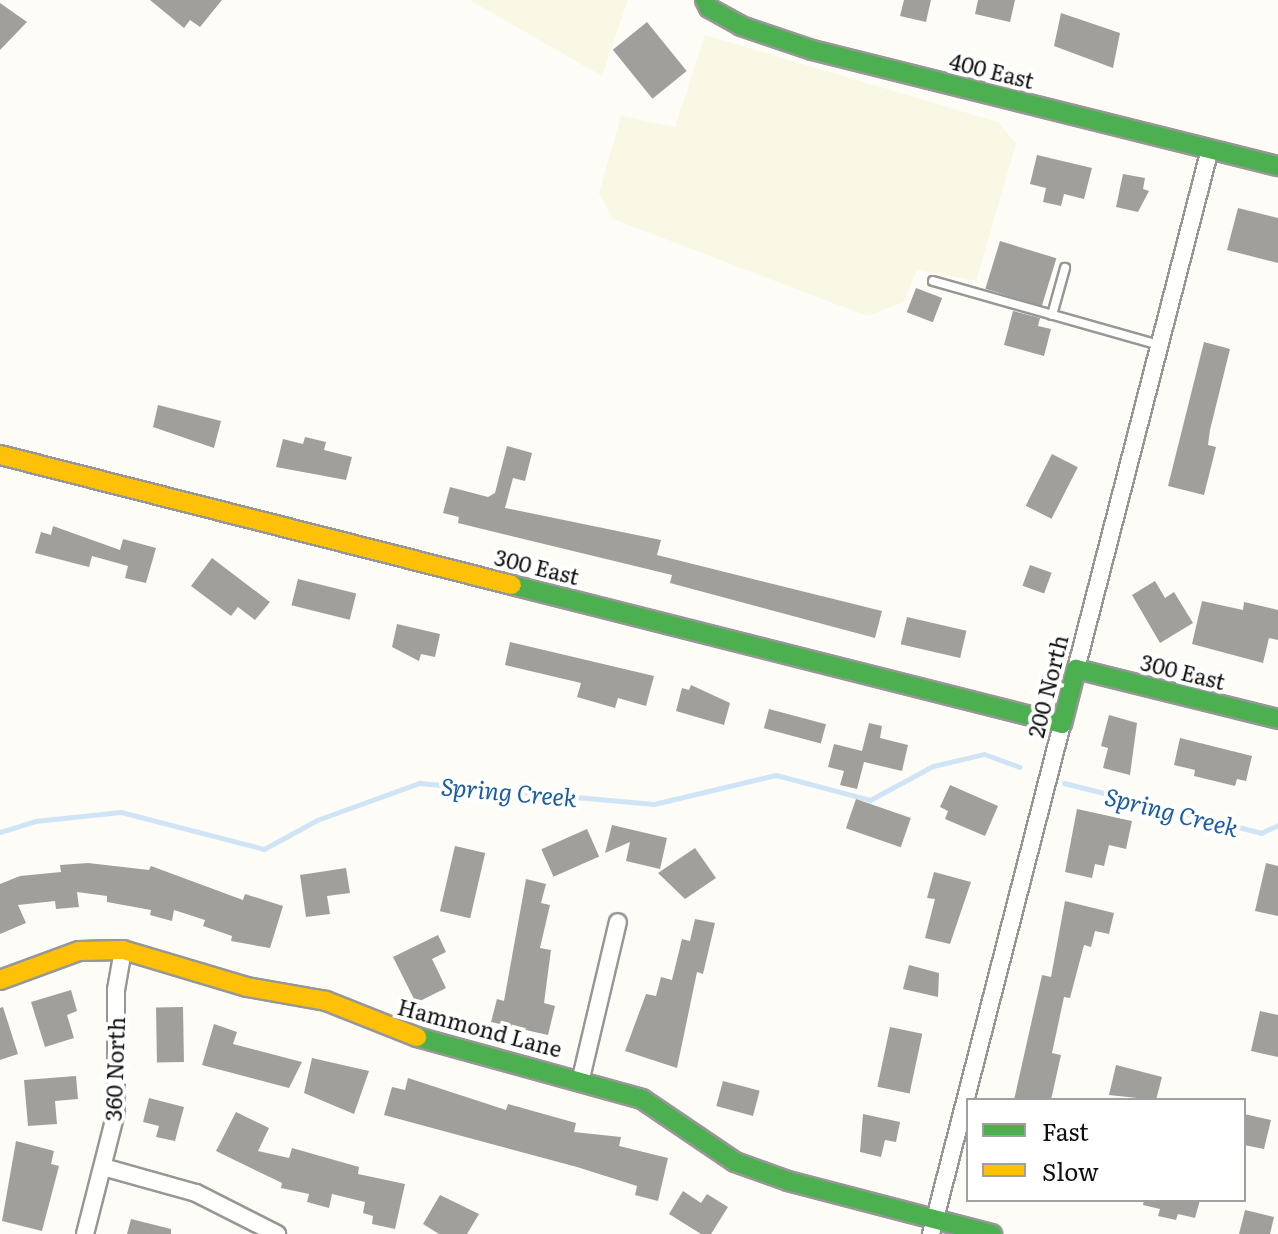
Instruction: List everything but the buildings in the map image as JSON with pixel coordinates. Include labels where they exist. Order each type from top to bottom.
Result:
[{"type":"street","name":"400 East","points":[[705,0],[741,26],[812,50],[1278,166]]},
{"type":"street","name":"200 North","points":[[933,1226],[1210,149]]},
{"type":"street","name":"300 East","points":[[0,455],[1062,724]]},
{"type":"street","name":"300 East","points":[[1076,669],[1278,719]]},
{"type":"street","points":[[581,1078],[618,922]]},
{"type":"street","name":"Hammond Lane","points":[[0,980],[79,951],[123,950],[247,987],[326,1001],[390,1030],[581,1078],[642,1099],[735,1162],[788,1181],[933,1226],[992,1234]]},
{"type":"street","name":"360 North","points":[[85,1234],[116,1112],[116,990],[123,950]]},
{"type":"street","points":[[103,1167],[196,1193],[277,1234]]},
{"type":"lane","points":[[1052,315],[1065,268]]},
{"type":"lane","points":[[933,281],[1159,345]]},
{"type":"green space","points":[[470,0],[628,0],[602,76]]},
{"type":"green space","points":[[705,35],[998,122],[1016,144],[976,281],[917,270],[904,302],[867,316],[613,219],[599,193],[621,116],[675,127]]},
{"type":"waterway","name":"Spring Creek","points":[[0,832],[35,821],[121,812],[264,849],[317,820],[419,783],[654,804],[776,775],[870,800],[933,766],[984,754],[1020,767]]},
{"type":"waterway","name":"Spring Creek","points":[[1064,783],[1261,833],[1278,825]]},
{"type":"traffic: fast","points":[[705,0],[709,8],[741,26],[812,50],[1278,166]]},
{"type":"traffic: fast","points":[[512,585],[1062,724],[1076,669],[1278,719]]},
{"type":"traffic: fast","points":[[417,1037],[642,1099],[735,1162],[788,1181],[992,1234]]},
{"type":"traffic: slow","points":[[0,455],[512,585]]},
{"type":"traffic: slow","points":[[0,980],[79,951],[123,950],[247,987],[326,1001],[417,1037]]}]
